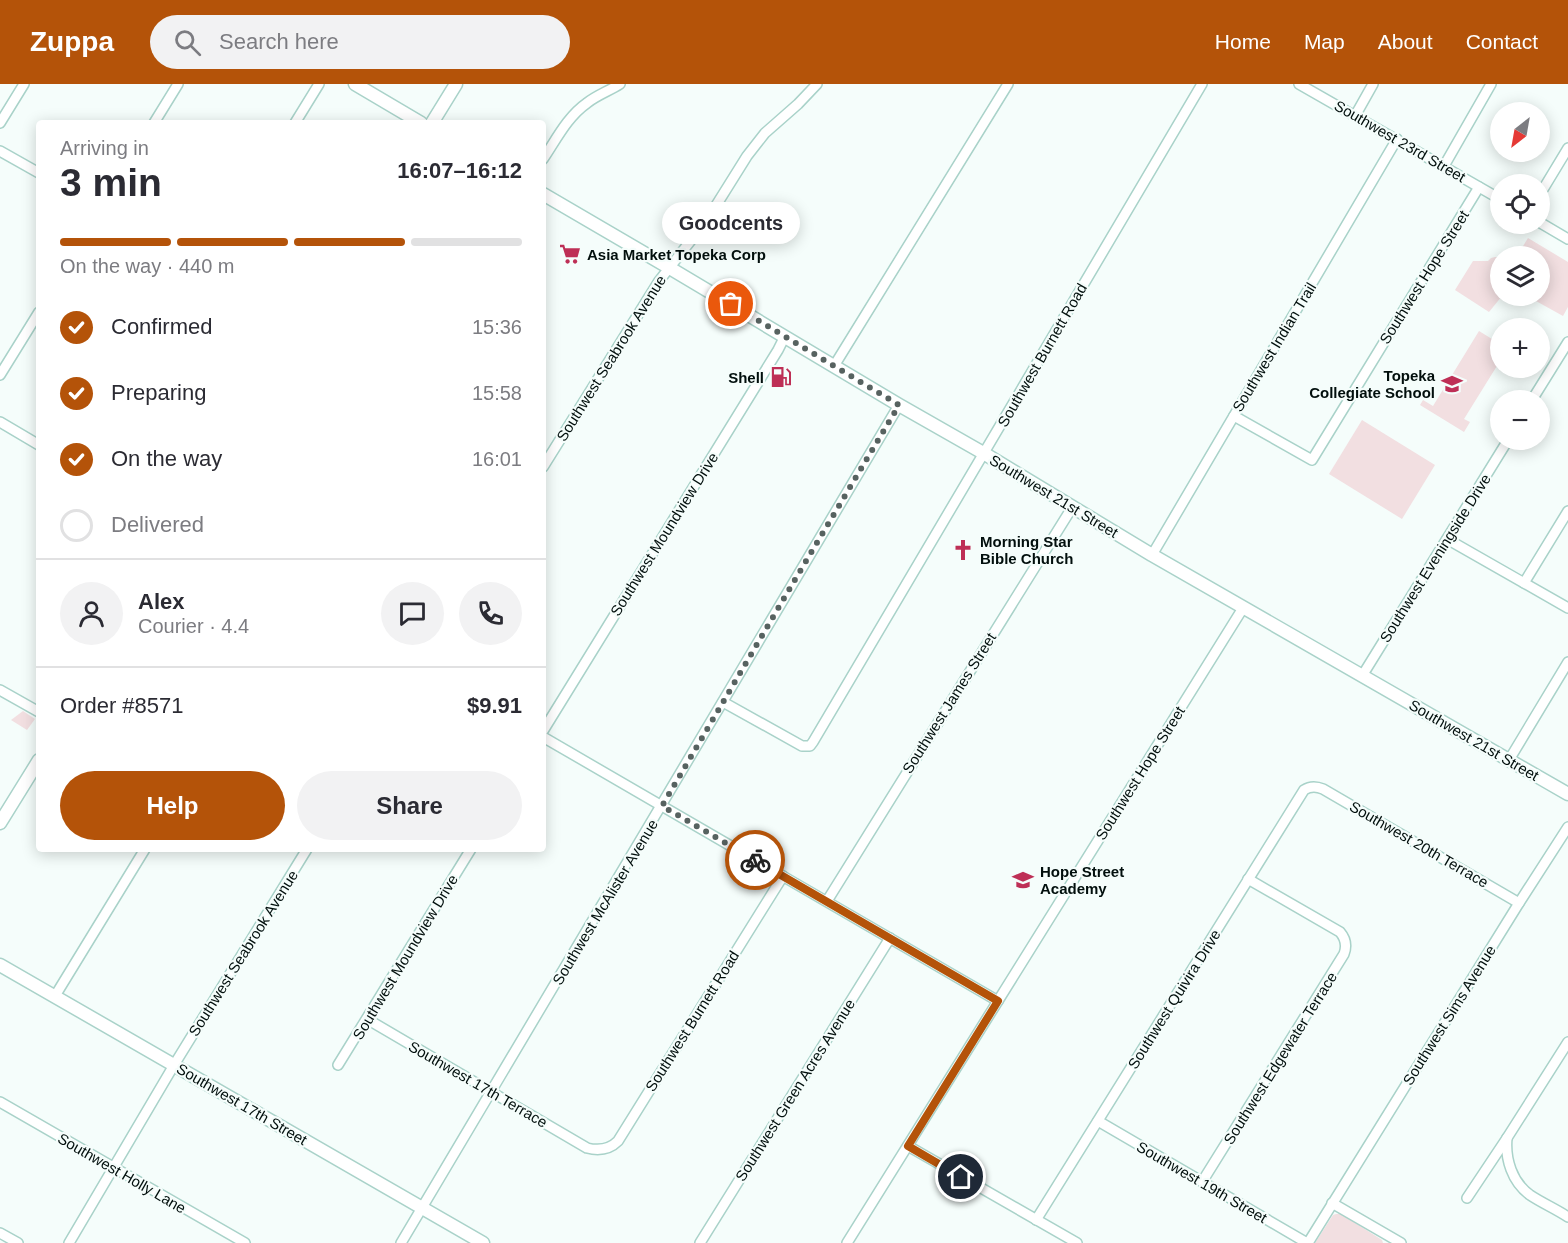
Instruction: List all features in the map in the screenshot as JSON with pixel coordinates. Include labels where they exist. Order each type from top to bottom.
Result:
[{"type":"main road","points":[[355,84],[416,120]]},
{"type":"main road","points":[[434,120],[456,84]]},
{"type":"main road","name":"Southwest 21st Street","points":[[546,197],[985,454],[1152,555],[1568,794]]},
{"type":"main road","points":[[0,823],[36,765]]},
{"type":"main road","name":"Southwest 17th Street","points":[[0,965],[483,1243]]},
{"type":"street","points":[[0,123],[24,84]]},
{"type":"street","points":[[156,120],[178,84]]},
{"type":"street","points":[[297,120],[319,84]]},
{"type":"street","points":[[546,154],[575,113],[595,97],[620,84]]},
{"type":"street","name":"Southwest Seabrook Avenue","points":[[546,462],[668,267],[699,231],[757,143],[817,84]]},
{"type":"street","points":[[834,366],[1008,84]]},
{"type":"street","name":"Southwest Burnett Road","points":[[723,702],[802,746],[810,746],[985,454],[1202,84]]},
{"type":"street","name":"Southwest 23rd Street","points":[[1299,84],[1490,193]]},
{"type":"street","points":[[1355,116],[1374,84]]},
{"type":"street","points":[[1444,166],[1491,84]]},
{"type":"street","name":"Southwest Indian Trail","points":[[1152,555],[1397,140]]},
{"type":"street","points":[[1550,178],[1568,148]]},
{"type":"street","points":[[0,151],[36,171]]},
{"type":"street","name":"Southwest Hope Street","points":[[1234,416],[1312,460],[1479,187]]},
{"type":"street","points":[[1550,228],[1568,239]]},
{"type":"street","points":[[0,375],[36,317]]},
{"type":"street","name":"Southwest Moundview Drive","points":[[546,726],[785,336]]},
{"type":"street","points":[[1538,390],[1568,342]]},
{"type":"street","name":"Southwest McAlister Avenue","points":[[401,1243],[899,405]]},
{"type":"street","points":[[0,422],[36,443]]},
{"type":"street","name":"Southwest Eveningside Drive","points":[[1362,676],[1502,450]]},
{"type":"street","name":"Southwest James Street","points":[[827,901],[1072,506]]},
{"type":"street","points":[[1524,583],[1568,511]]},
{"type":"street","points":[[1447,539],[1568,608]]},
{"type":"street","name":"Southwest Hope Street","points":[[848,1243],[1243,608]]},
{"type":"street","points":[[1509,760],[1568,662]]},
{"type":"street","points":[[0,690],[36,710]]},
{"type":"street","points":[[546,739],[998,1001]]},
{"type":"street","name":"Southwest Quivira Drive","points":[[1036,1220],[1304,790],[1318,787]]},
{"type":"street","name":"Southwest 20th Terrace","points":[[1318,787],[1519,903]]},
{"type":"street","name":"Southwest Sims Avenue","points":[[1307,1243],[1568,827]]},
{"type":"street","points":[[55,996],[143,852]]},
{"type":"street","name":"Southwest Seabrook Avenue","points":[[69,1243],[174,1065],[305,852]]},
{"type":"street","name":"Southwest Moundview Drive","points":[[339,1065],[469,852]]},
{"type":"street","name":"Southwest Burnett Road","points":[[590,1149],[608,1148],[618,1141],[783,876]]},
{"type":"street","name":"Southwest Edgewater Terrace","points":[[1202,1182],[1344,954],[1346,942],[1340,932],[1248,879]]},
{"type":"street","name":"Southwest Green Acres Avenue","points":[[700,1243],[890,938]]},
{"type":"street","name":"Southwest 17th Terrace","points":[[367,1019],[590,1149]]},
{"type":"street","points":[[1467,1197],[1568,1042]]},
{"type":"street","name":"Southwest Holly Lane","points":[[0,1102],[245,1243]]},
{"type":"street","name":"Southwest 19th Street","points":[[1098,1121],[1307,1243]]},
{"type":"street","points":[[1507,1138],[1509,1166],[1520,1186],[1529,1194],[1568,1217]]},
{"type":"street","points":[[908,1146],[1077,1243]]},
{"type":"street","points":[[1332,1203],[1395,1242]]},
{"type":"street","points":[[0,1233],[18,1243]]},
{"type":"shaded area","points":[[1528,238],[1541,246],[1523,246]]},
{"type":"shaded area","points":[[1550,251],[1568,262],[1568,307],[1563,316],[1545,306],[1550,306]]},
{"type":"shaded area","points":[[1490,259],[1490,306],[1494,306],[1489,312],[1455,290],[1473,261]]},
{"type":"shaded area","points":[[1479,331],[1490,338],[1490,377],[1464,419],[1470,422],[1464,432],[1420,405],[1423,400],[1433,406]]},
{"type":"shaded area","points":[[1362,420],[1435,465],[1402,519],[1329,474]]},
{"type":"shaded area","points":[[23,711],[35,719],[27,730],[11,720]]},
{"type":"shaded area","points":[[1341,1214],[1382,1240],[1383,1243],[1315,1243],[1333,1215]]},
{"type":"way so far","points":[[731,304],[899,405],[662,806],[755,860]]},
{"type":"place","name":"Asia Market Topeka Corp","points":[[570,254]]},
{"type":"place","name":"Goodcents","points":[[731,304]]},
{"type":"place","name":"Shell","points":[[781,377]]},
{"type":"place","name":"Topeka Collegiate School","points":[[1452,384]]},
{"type":"place","name":"Morning Star Bible Church","points":[[963,550]]},
{"type":"place","name":"Hope Street Academy","points":[[1023,880]]},
{"type":"route","points":[[755,860],[998,1001],[908,1146],[961,1177]]}]
